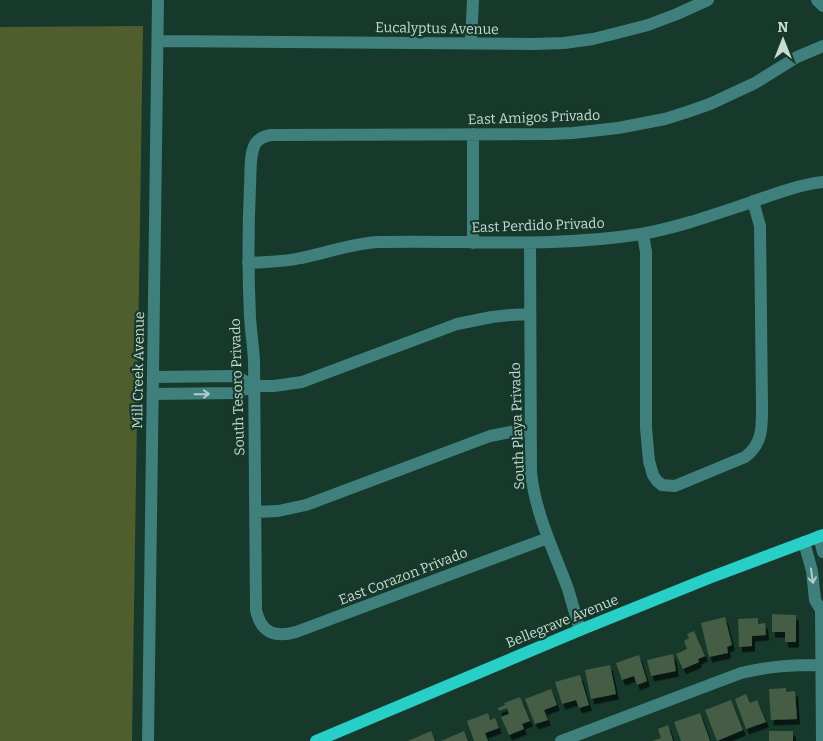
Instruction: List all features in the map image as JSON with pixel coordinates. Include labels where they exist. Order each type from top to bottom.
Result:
[{"type":"main road","name":"Bellegrave Avenue","points":[[316,741],[580,630],[821,536]]},
{"type":"street","name":"Mill Creek Avenue","points":[[148,741],[158,0]]},
{"type":"street","points":[[471,43],[473,0]]},
{"type":"street","name":"Eucalyptus Avenue","points":[[158,41],[564,43],[593,39],[648,25],[708,0]]},
{"type":"street","points":[[817,0],[823,6]]},
{"type":"street","name":"East Amigos Privado","points":[[259,140],[271,134],[573,133],[618,128],[665,119],[710,104],[754,82],[797,57],[823,46]]},
{"type":"street","points":[[472,242],[473,134]]},
{"type":"street","name":"South Tesoro Privado","points":[[259,140],[255,145],[252,162],[248,263],[253,345],[256,610],[260,622],[268,632]]},
{"type":"street","name":"East Perdido Privado","points":[[248,263],[289,260],[344,247],[377,242],[530,243],[588,241],[643,234],[698,219],[797,187],[823,182]]},
{"type":"street","points":[[643,234],[646,252],[647,445],[650,469],[657,481],[662,485],[671,486],[682,484],[736,461],[752,452],[761,433],[760,226],[753,201]]},
{"type":"street","name":"South Playa Privado","points":[[530,243],[532,486],[537,506],[580,630]]},
{"type":"street","points":[[153,394],[236,393],[253,386],[291,385],[457,324],[492,317],[530,314]]},
{"type":"street","points":[[153,377],[236,376],[253,386]]},
{"type":"street","points":[[255,512],[278,511],[306,505],[490,436],[516,431],[531,431]]},
{"type":"street","points":[[821,536],[823,552]]},
{"type":"street","name":"East Corazon Privado","points":[[268,632],[282,635],[296,632],[548,538]]},
{"type":"street","points":[[804,542],[812,571],[815,600],[822,608],[822,741]]},
{"type":"street","points":[[561,741],[741,673],[760,668],[780,666],[822,665]]},
{"type":"green space","points":[[143,26],[132,741],[0,741],[0,27]]},
{"type":"building","points":[[772,614],[796,615],[796,642],[785,642],[785,632],[772,632]]},
{"type":"building","points":[[725,617],[732,645],[727,647],[728,653],[709,657],[701,623]]},
{"type":"building","points":[[758,618],[758,624],[765,623],[766,635],[752,636],[752,646],[739,647],[738,619]]},
{"type":"building","points":[[694,631],[705,656],[698,659],[699,662],[683,669],[676,654],[687,649],[684,641],[689,638],[687,634]]},
{"type":"building","points":[[673,654],[676,671],[651,676],[647,660]]},
{"type":"building","points":[[639,655],[647,681],[637,685],[634,676],[622,680],[616,663]]},
{"type":"building","points":[[610,665],[616,694],[591,699],[585,670]]},
{"type":"building","points":[[580,675],[589,705],[579,708],[576,700],[562,704],[555,682]]},
{"type":"building","points":[[786,688],[786,692],[795,691],[797,719],[771,720],[769,689]]},
{"type":"building","points":[[551,689],[557,705],[544,710],[548,720],[535,724],[525,699]]},
{"type":"building","points":[[746,694],[750,703],[757,700],[766,722],[746,729],[735,699]]},
{"type":"building","points":[[520,697],[530,721],[522,724],[524,729],[509,735],[501,717],[509,714],[507,708],[499,711],[498,708],[505,705],[504,703]]},
{"type":"building","points":[[731,700],[743,730],[717,741],[705,710]]},
{"type":"building","points":[[488,713],[490,720],[495,718],[499,728],[485,733],[488,741],[474,741],[467,721]]},
{"type":"building","points":[[700,713],[710,741],[681,741],[674,722]]},
{"type":"building","points":[[668,725],[673,741],[652,741],[661,738],[658,729]]},
{"type":"building","points":[[431,731],[435,741],[408,741]]},
{"type":"building","points":[[464,731],[468,741],[441,741]]},
{"type":"building","points":[[769,731],[793,731],[793,741],[769,741]]}]
